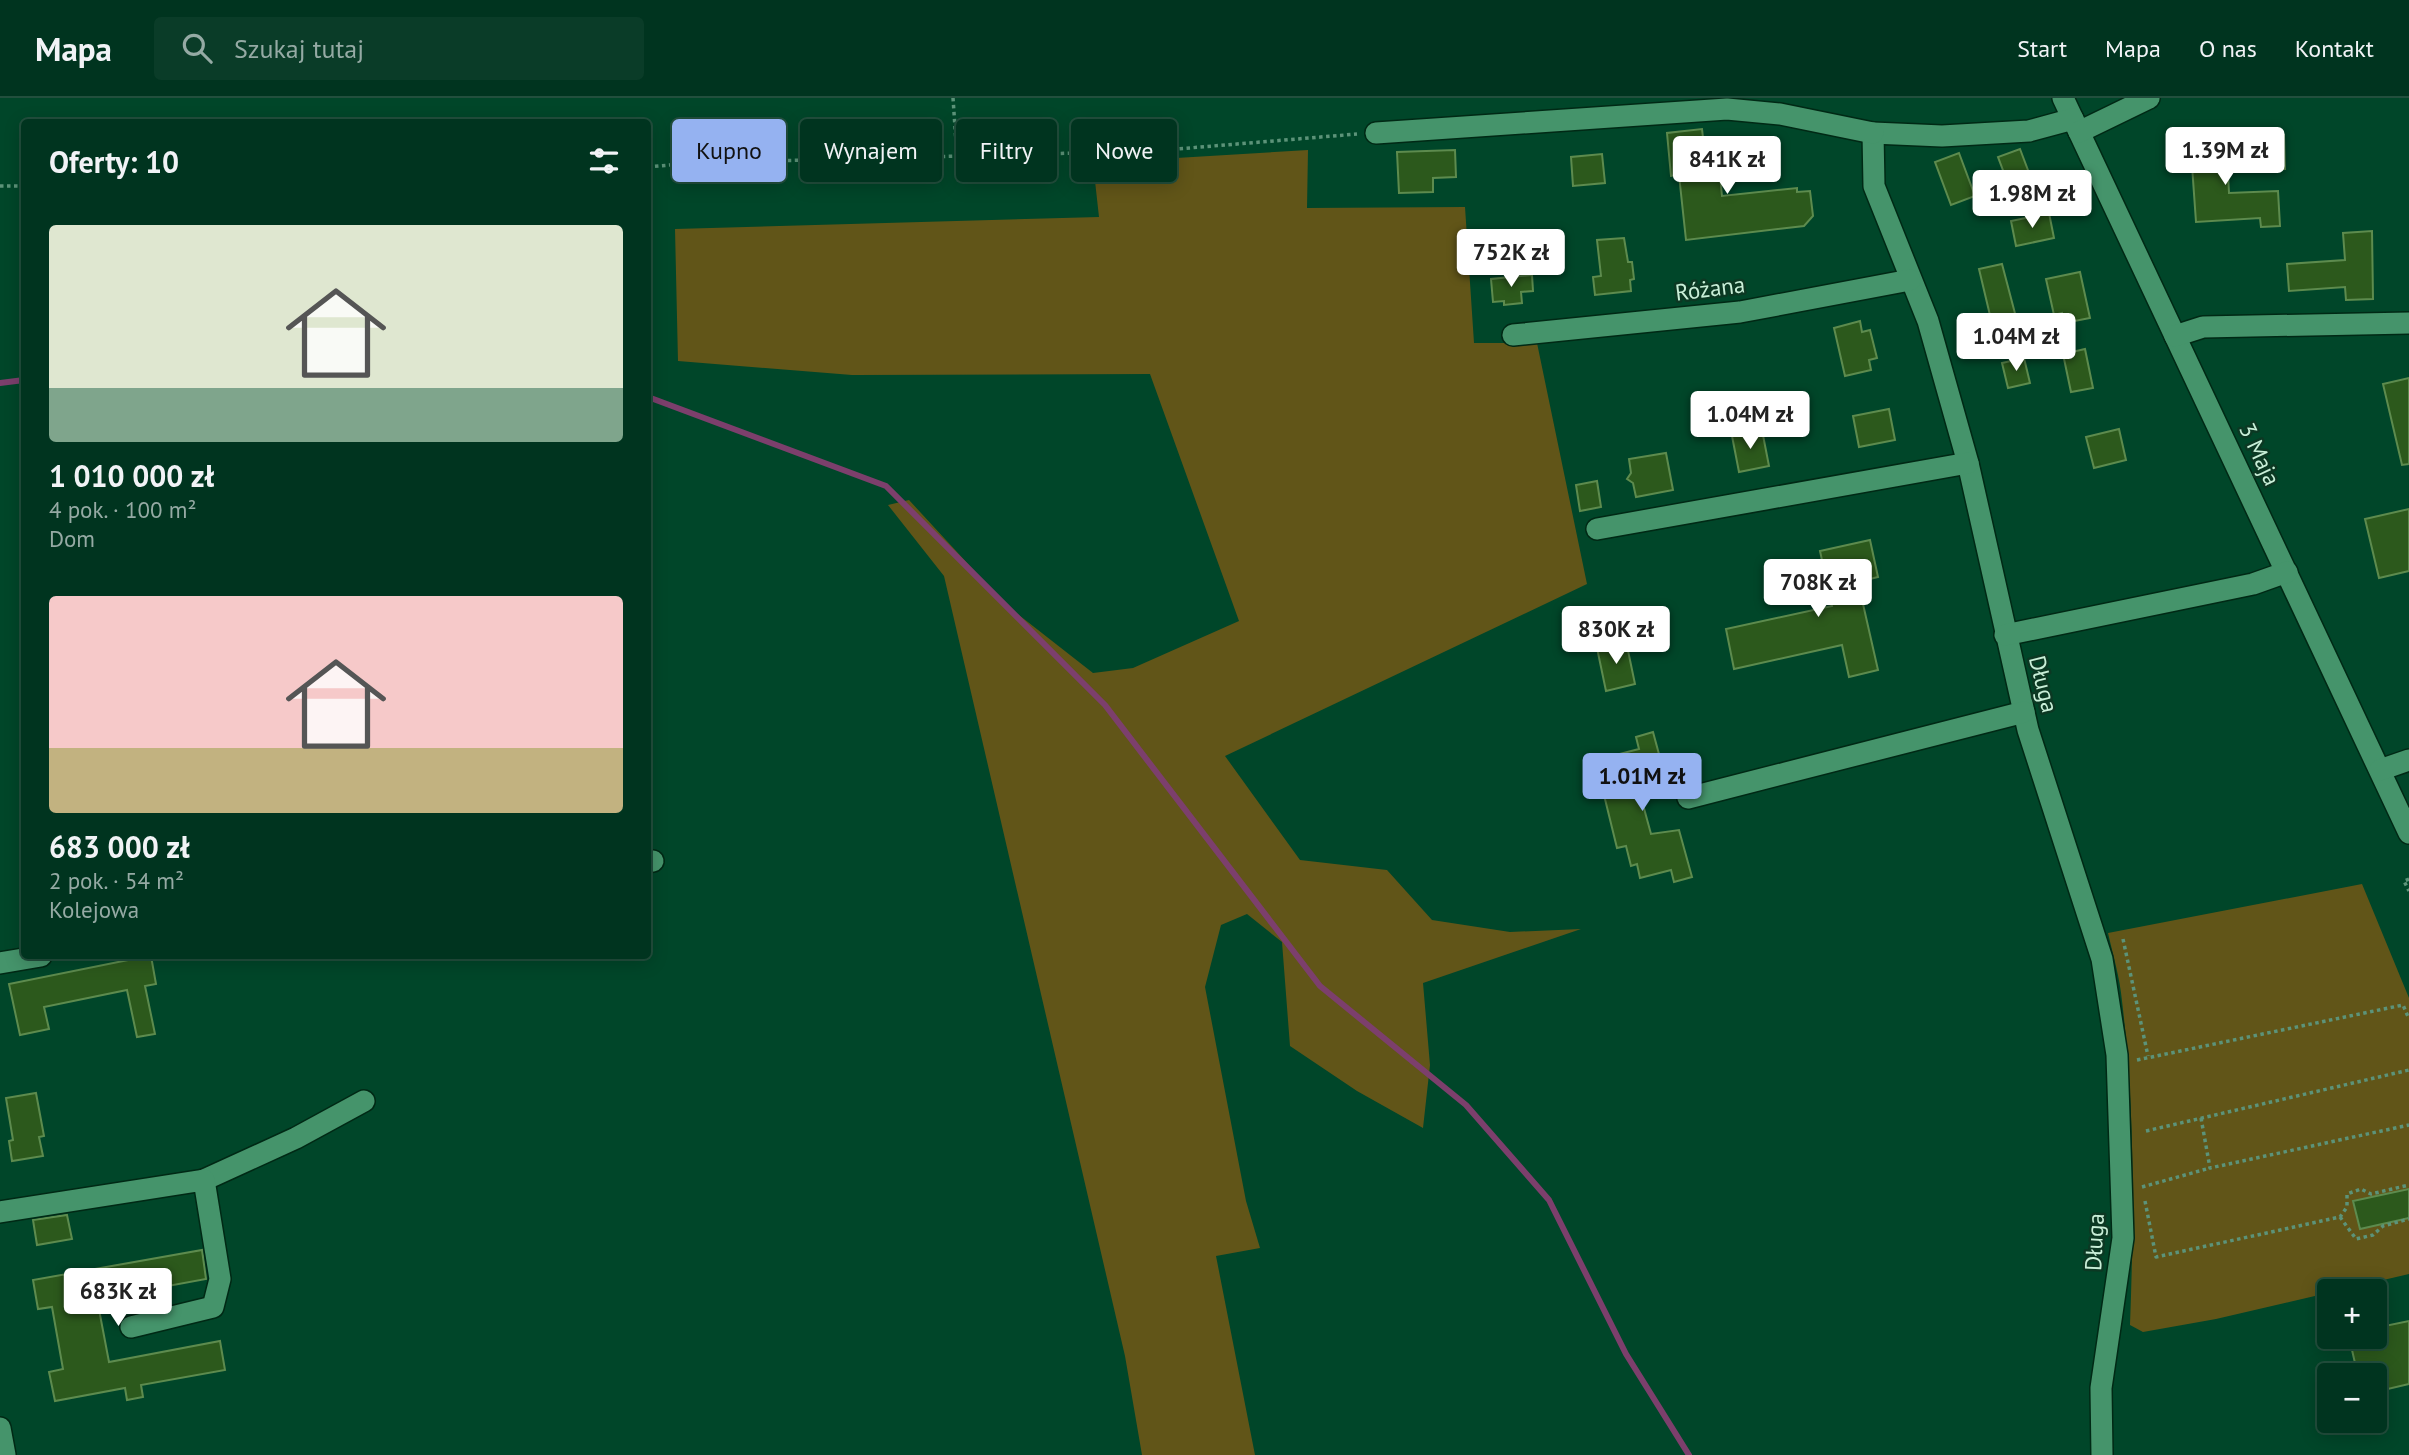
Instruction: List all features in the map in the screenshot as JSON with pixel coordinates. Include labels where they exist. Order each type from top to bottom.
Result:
[{"type":"street","name":"3 Maja","points":[[2063,98],[2409,833]]},
{"type":"street","points":[[1376,133],[1727,109],[1780,114],[1873,133],[1942,136],[2076,126],[2149,98]]},
{"type":"street","name":"Długa","points":[[1873,133],[1874,186],[1928,321],[1968,463],[2024,712],[2102,959],[2118,1063],[2123,1238],[2101,1388],[2102,1455]]},
{"type":"street","name":"Różana","points":[[1513,335],[1740,312],[1910,280]]},
{"type":"street","points":[[2175,336],[2203,327],[2409,323]]},
{"type":"street","points":[[1597,529],[1968,463]]},
{"type":"street","points":[[2005,635],[2253,584],[2287,572]]},
{"type":"street","points":[[1688,798],[2024,712]]},
{"type":"street","points":[[2380,770],[2409,760]]},
{"type":"street","points":[[0,963],[23,959]]},
{"type":"street","points":[[0,1212],[204,1180],[296,1138],[364,1101]]},
{"type":"street","points":[[131,1328],[213,1307],[220,1279],[204,1180]]},
{"type":"street","points":[[0,1428],[5,1455]]},
{"type":"path","points":[[953,98],[956,142]]},
{"type":"path","points":[[1057,154],[1153,151],[1376,133]]},
{"type":"path","points":[[651,167],[692,163],[956,157]]},
{"type":"path","points":[[0,186],[21,186]]},
{"type":"path","points":[[2409,879],[2404,881],[2409,891]]},
{"type":"path","points":[[2123,939],[2148,1057]]},
{"type":"path","points":[[2118,1063],[2403,1006],[2409,1019]]},
{"type":"path","points":[[2146,1130],[2409,1070]]},
{"type":"path","points":[[2201,1118],[2210,1168]]},
{"type":"path","points":[[2409,1125],[2210,1168],[2141,1186],[2156,1257],[2340,1217],[2347,1207],[2347,1194],[2361,1189],[2371,1194],[2409,1185]]},
{"type":"path","points":[[2340,1217],[2356,1239],[2373,1235],[2383,1226],[2409,1219]]},
{"type":"shaded area","points":[[1308,150],[1307,208],[1465,207],[1474,343],[1537,343],[1587,584],[1225,756],[1300,860],[1387,870],[1432,920],[1510,932],[1581,929],[1423,983],[1430,1065],[1423,1128],[1357,1091],[1290,1046],[1282,942],[1247,914],[1221,925],[1205,987],[1246,1201],[1260,1248],[1216,1256],[1255,1455],[1142,1455],[1125,1356],[944,576],[888,505],[909,500],[1005,604],[1093,673],[1133,668],[1239,621],[1150,374],[852,375],[678,361],[675,229],[1099,217],[1095,182],[1177,182],[1177,158]]},
{"type":"shaded area","points":[[2362,884],[2409,998],[2409,1274],[2387,1279],[2317,1279],[2317,1295],[2216,1319],[2143,1332],[2130,1325],[2133,1203],[2129,1082],[2121,992],[2108,933]]},
{"type":"building","points":[[1702,129],[1705,155],[1718,154],[1722,196],[1797,188],[1797,192],[1810,191],[1813,216],[1804,226],[1686,240],[1679,175],[1671,176],[1667,133]]},
{"type":"building","points":[[2226,134],[2229,193],[2278,191],[2280,226],[2261,227],[2260,218],[2196,222],[2190,137]]},
{"type":"building","points":[[2284,135],[2285,169],[2265,170],[2263,136]]},
{"type":"building","points":[[2020,149],[2034,186],[2012,194],[1998,157]]},
{"type":"building","points":[[1455,150],[1456,177],[1433,178],[1433,192],[1399,193],[1397,152]]},
{"type":"building","points":[[1959,153],[1975,196],[1951,205],[1935,162]]},
{"type":"building","points":[[1602,154],[1605,183],[1573,186],[1571,157]]},
{"type":"building","points":[[2049,213],[2054,238],[2016,246],[2011,221]]},
{"type":"building","points":[[2372,231],[2373,299],[2346,300],[2345,287],[2289,291],[2287,264],[2345,260],[2343,233]]},
{"type":"building","points":[[1624,238],[1628,262],[1632,262],[1634,279],[1630,280],[1631,291],[1595,295],[1593,277],[1601,276],[1597,240]]},
{"type":"building","points":[[2002,264],[2017,321],[1993,328],[1979,269]]},
{"type":"building","points":[[2080,272],[2090,318],[2064,323],[2062,313],[2054,315],[2046,279]]},
{"type":"building","points":[[1532,275],[1533,291],[1521,292],[1522,303],[1504,305],[1504,301],[1493,302],[1491,279]]},
{"type":"building","points":[[1860,321],[1862,332],[1870,330],[1877,358],[1869,360],[1871,370],[1845,376],[1834,328]]},
{"type":"building","points":[[2085,349],[2093,388],[2071,392],[2063,354]]},
{"type":"building","points":[[2024,358],[2030,383],[2008,388],[2002,363]]},
{"type":"building","points":[[2409,378],[2409,464],[2402,465],[2383,384]]},
{"type":"building","points":[[1889,409],[1895,440],[1859,447],[1853,416]]},
{"type":"building","points":[[2119,429],[2126,460],[2094,468],[2086,437]]},
{"type":"building","points":[[1762,430],[1769,466],[1739,472],[1732,436]]},
{"type":"building","points":[[1666,453],[1673,490],[1636,497],[1633,483],[1627,479],[1631,473],[1629,459]]},
{"type":"building","points":[[1597,481],[1601,507],[1580,511],[1576,485]]},
{"type":"building","points":[[2409,509],[2409,571],[2379,578],[2365,519]]},
{"type":"building","points":[[1870,540],[1878,577],[1858,582],[1878,670],[1849,677],[1842,645],[1734,669],[1726,629],[1832,606],[1820,551]]},
{"type":"building","points":[[1626,641],[1635,684],[1606,691],[1597,648]]},
{"type":"building","points":[[1653,732],[1666,780],[1639,790],[1651,834],[1679,830],[1692,877],[1674,882],[1671,870],[1640,878],[1637,864],[1631,866],[1626,846],[1617,848],[1604,795],[1612,793],[1606,772],[1612,771],[1608,757],[1639,749],[1636,737]]},
{"type":"building","points":[[133,959],[152,959],[156,984],[145,986],[155,1034],[137,1037],[127,990],[44,1007],[49,1029],[20,1035],[9,984]]},
{"type":"building","points":[[36,1093],[44,1136],[39,1137],[43,1156],[12,1161],[9,1141],[13,1140],[6,1098]]},
{"type":"building","points":[[2409,1189],[2409,1218],[2360,1229],[2353,1201]]},
{"type":"building","points":[[67,1215],[72,1239],[37,1245],[33,1220]]},
{"type":"building","points":[[202,1250],[206,1279],[97,1299],[109,1362],[220,1341],[225,1370],[141,1385],[143,1397],[127,1400],[125,1388],[55,1401],[49,1372],[63,1369],[52,1307],[38,1309],[33,1280]]},
{"type":"building","points":[[2409,1321],[2409,1384],[2387,1389],[2387,1363],[2355,1363],[2352,1349],[2387,1349],[2387,1326]]},
{"type":"waterway","points":[[0,383],[21,380]]},
{"type":"waterway","points":[[651,398],[886,486],[1105,705],[1320,986],[1466,1105],[1549,1200],[1626,1354],[1689,1455]]}]
